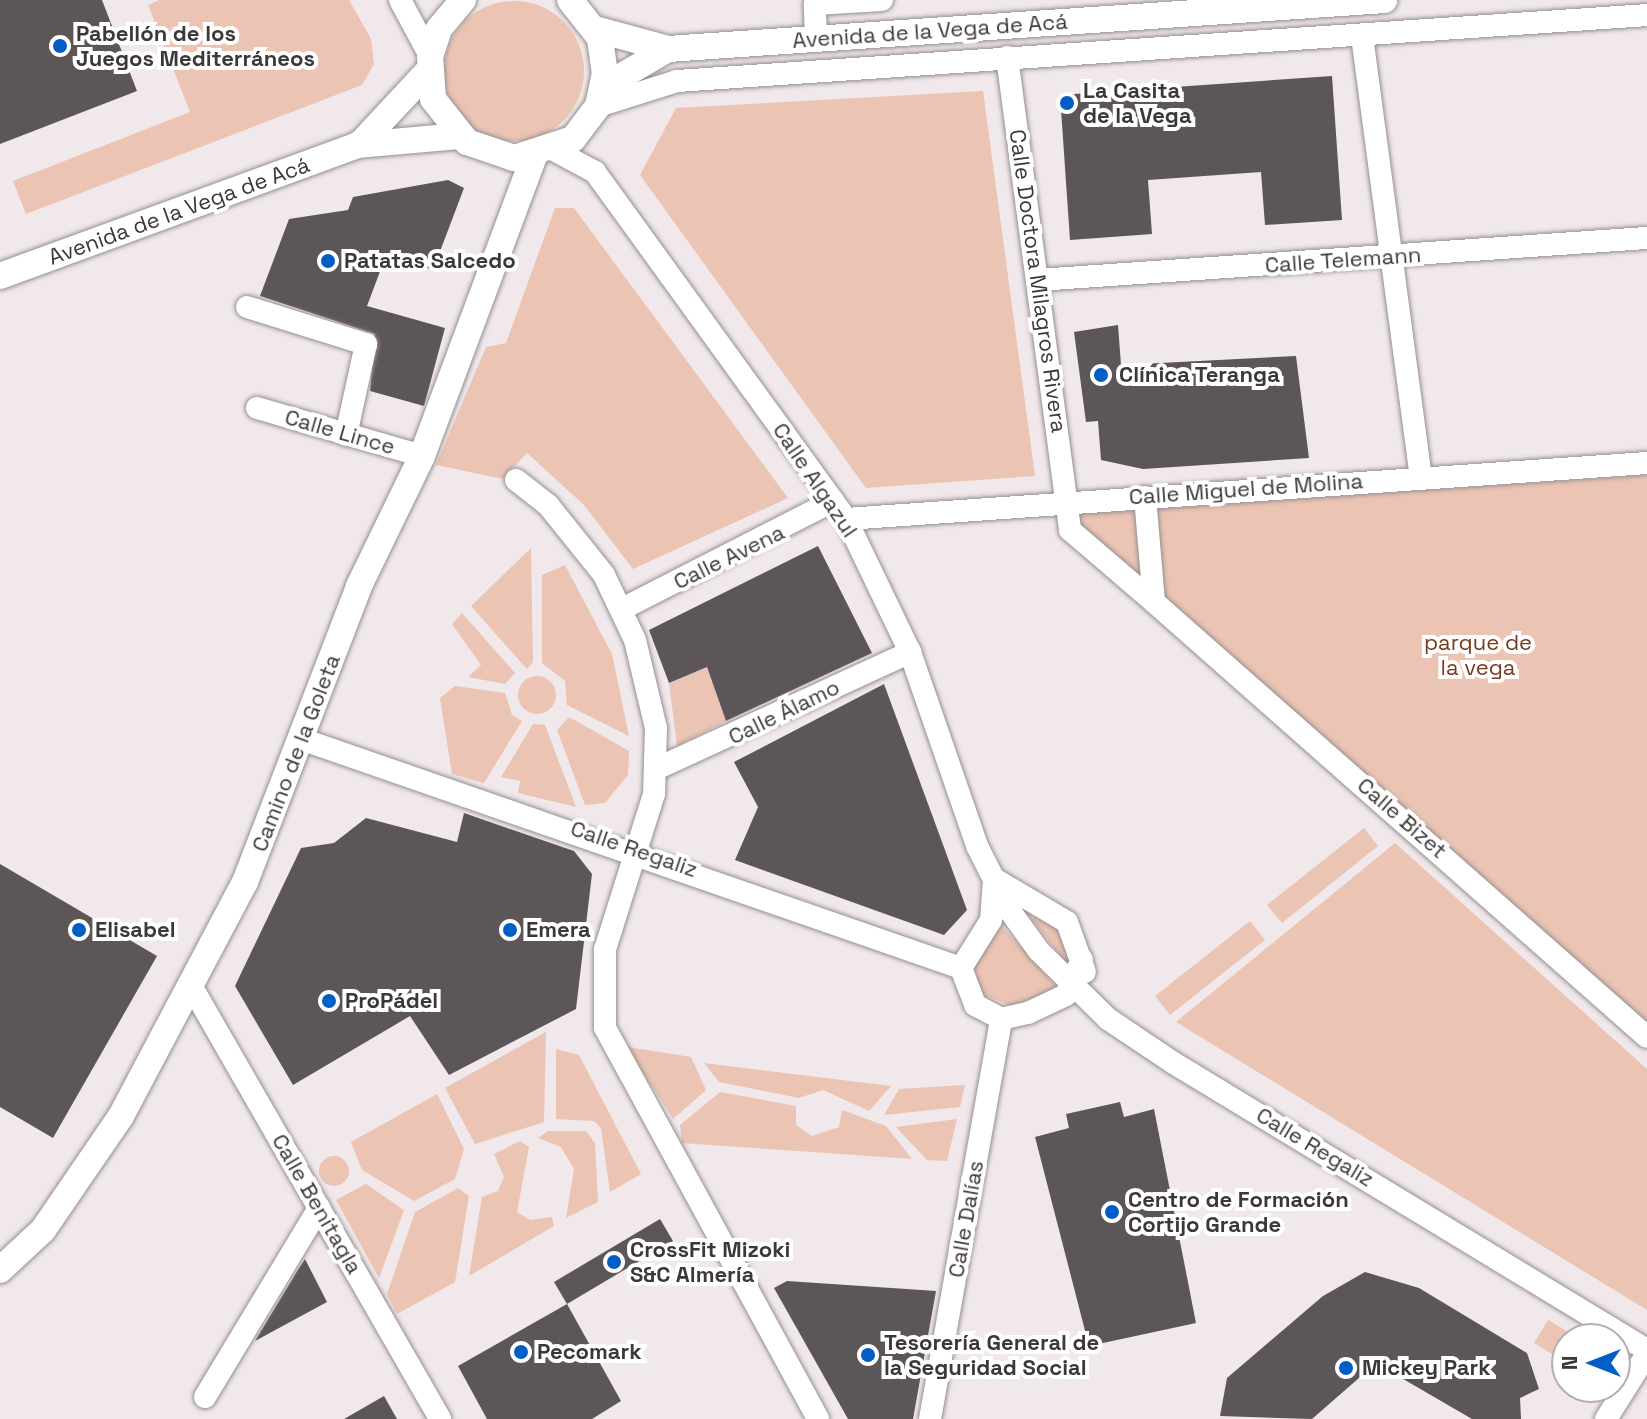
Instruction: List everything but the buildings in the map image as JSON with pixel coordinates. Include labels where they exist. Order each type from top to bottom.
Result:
[{"type":"main road","name":"Avenida de la Vega de Acá","points":[[358,145],[430,63],[439,29],[463,0]]},
{"type":"main road","name":"Avenida de la Vega de Acá","points":[[583,10],[668,49],[1384,0]]},
{"type":"main road","points":[[583,10],[596,107]]},
{"type":"main road","name":"Avenida de la Vega de Acá","points":[[534,155],[668,49]]},
{"type":"main road","points":[[430,63],[433,99],[458,136],[534,155]]},
{"type":"main road","name":"Avenida de la Vega de Acá","points":[[0,276],[358,145],[458,136]]},
{"type":"main road","name":"Camino de la Goleta","points":[[0,1270],[71,1194],[193,989],[304,740],[359,586],[422,456],[516,194],[534,155]]},
{"type":"street","points":[[400,0],[430,63]]},
{"type":"street","points":[[816,40],[815,4],[882,0]]},
{"type":"street","points":[[596,107],[667,82],[1647,15]]},
{"type":"street","points":[[1362,36],[1421,476]]},
{"type":"street","name":"Calle Doctora Milagros Rivera","points":[[1007,57],[1068,504]]},
{"type":"street","name":"Calle Algazul","points":[[596,107],[595,172],[840,510],[910,652],[994,879],[1010,911]]},
{"type":"street","name":"Calle Algazul","points":[[534,155],[595,172]]},
{"type":"street","name":"Calle Telemann","points":[[1038,280],[1647,238]]},
{"type":"street","points":[[247,307],[366,344],[346,435]]},
{"type":"street","name":"Calle Lince","points":[[257,408],[422,456]]},
{"type":"street","name":"Calle Miguel de Molina","points":[[840,510],[1068,504],[1421,476],[1647,463]]},
{"type":"street","points":[[516,480],[576,535],[622,609],[648,682],[656,769],[640,851],[605,949],[605,1028],[818,1419]]},
{"type":"street","points":[[1145,497],[1154,602]]},
{"type":"street","name":"Calle Bizet","points":[[1068,504],[1070,530],[1647,1037]]},
{"type":"street","name":"Calle Avena","points":[[622,609],[840,510]]},
{"type":"street","name":"Calle Álamo","points":[[656,769],[910,652]]},
{"type":"street","name":"Calle Regaliz","points":[[304,740],[640,851],[961,968]]},
{"type":"street","points":[[985,929],[994,879],[1067,922],[1082,959],[1094,1007],[1053,999]]},
{"type":"street","points":[[1033,903],[1010,911],[971,941],[961,968],[975,1005],[1001,1019],[1053,999],[1073,987],[1082,959]]},
{"type":"street","name":"Calle Regaliz","points":[[1010,911],[1073,987],[1094,1007],[1647,1352]]},
{"type":"street","name":"Calle Benitagla","points":[[193,989],[440,1419]]},
{"type":"street","name":"Calle Dalías","points":[[930,1419],[1001,1019]]},
{"type":"street","points":[[205,1397],[319,1208]]},
{"type":"street","points":[[1606,1419],[1647,1352]]},
{"type":"green space","points":[[159,0],[349,0],[371,39],[374,64],[362,85],[26,214],[13,181],[190,112],[148,5]]},
{"type":"green space","points":[[514,1],[541,7],[563,22],[578,44],[584,71],[578,98],[563,120],[541,135],[514,141],[487,135],[465,120],[450,98],[444,71],[450,44],[465,22],[487,7]]},
{"type":"green space","points":[[983,91],[1035,476],[866,488],[640,175],[676,108]]},
{"type":"green space","points":[[555,208],[574,208],[788,498],[633,569],[584,505],[527,453],[503,479],[436,465],[486,347],[506,343]]},
{"type":"green space","name":"parque de la vega","points":[[1647,475],[1647,1025],[1081,532],[1079,514]]},
{"type":"green space","points":[[531,548],[533,662],[527,669],[471,606]]},
{"type":"green space","points":[[565,565],[612,654],[629,736],[567,705],[565,681],[542,663],[542,575]]},
{"type":"green space","points":[[462,613],[515,673],[505,684],[468,677],[481,665],[452,624]]},
{"type":"green space","points":[[707,667],[726,721],[677,746],[669,683]]},
{"type":"green space","points":[[537,676],[551,681],[556,695],[551,709],[537,714],[523,709],[518,695],[523,681]]},
{"type":"green space","points":[[455,686],[505,693],[512,715],[522,721],[484,783],[452,774],[440,698]]},
{"type":"green space","points":[[569,717],[629,751],[628,775],[605,803],[585,805],[557,730]]},
{"type":"green space","points":[[533,724],[545,725],[576,807],[518,793],[520,781],[501,777]]},
{"type":"green space","points":[[1364,828],[1378,846],[1282,923],[1267,905]]},
{"type":"green space","points":[[1395,843],[1647,1069],[1647,1310],[1176,1022]]},
{"type":"green space","points":[[1036,914],[1069,938],[1069,966],[1032,920]]},
{"type":"green space","points":[[1250,921],[1265,940],[1170,1015],[1155,996]]},
{"type":"green space","points":[[1002,926],[1055,985],[1052,992],[1012,1006],[981,994],[973,960]]},
{"type":"green space","points":[[546,1032],[544,1122],[475,1144],[445,1088]]},
{"type":"green space","points":[[627,1047],[691,1057],[706,1090],[673,1119]]},
{"type":"green space","points":[[556,1049],[579,1055],[641,1174],[610,1192],[601,1128],[594,1121],[556,1119]]},
{"type":"green space","points":[[704,1063],[891,1086],[869,1111],[823,1090],[799,1098],[719,1082]]},
{"type":"green space","points":[[965,1085],[960,1107],[884,1115],[899,1089]]},
{"type":"green space","points":[[720,1092],[796,1106],[796,1125],[812,1136],[839,1127],[842,1110],[886,1126],[912,1159],[682,1143],[680,1125]]},
{"type":"green space","points":[[437,1094],[464,1149],[455,1179],[414,1201],[362,1170],[351,1142]]},
{"type":"green space","points":[[957,1119],[947,1161],[927,1160],[896,1127]]},
{"type":"green space","points":[[548,1131],[586,1131],[595,1143],[598,1202],[566,1218],[574,1169],[561,1147],[538,1138]]},
{"type":"green space","points":[[520,1141],[529,1147],[517,1212],[530,1220],[552,1217],[554,1226],[469,1276],[482,1197],[498,1191],[504,1177],[494,1154]]},
{"type":"green space","points":[[334,1156],[344,1161],[349,1171],[344,1181],[334,1186],[324,1181],[319,1171],[324,1161]]},
{"type":"green space","points":[[366,1184],[404,1210],[379,1278],[336,1200]]},
{"type":"green space","points":[[458,1188],[469,1196],[455,1282],[397,1314],[387,1294],[415,1212]]},
{"type":"green space","points":[[1548,1320],[1553,1323],[1551,1353],[1534,1343]]},
{"type":"place","name":"Pabellón de los Juegos Mediterráneos","points":[[60,46]]},
{"type":"place","name":"La Casita de la Vega","points":[[1067,103]]},
{"type":"place","name":"Patatas Salcedo","points":[[328,261]]},
{"type":"place","name":"Clínica Teranga","points":[[1101,375]]},
{"type":"place","name":"Elisabel","points":[[79,930]]},
{"type":"place","name":"Emera","points":[[510,930]]},
{"type":"place","name":"ProPádel","points":[[329,1001]]},
{"type":"place","name":"Centro de Formación Cortijo Grande","points":[[1112,1212]]},
{"type":"place","name":"CrossFit Mizoki S&C Almería","points":[[614,1262]]},
{"type":"place","name":"Pecomark","points":[[521,1352]]},
{"type":"place","name":"Tesorería General de la Seguridad Social","points":[[868,1355]]},
{"type":"place","name":"Mickey Park","points":[[1346,1368]]}]
